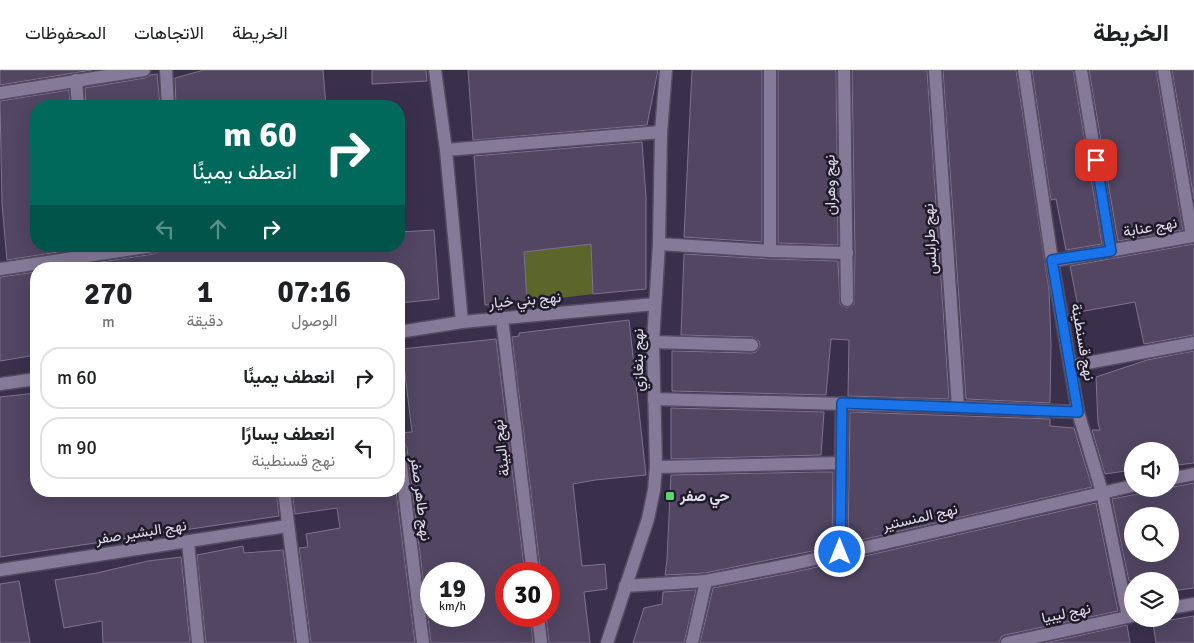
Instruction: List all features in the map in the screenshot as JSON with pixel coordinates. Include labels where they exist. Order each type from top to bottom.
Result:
[{"type":"street","points":[[0,93],[144,70]]},
{"type":"street","points":[[166,70],[168,100]]},
{"type":"street","points":[[435,70],[446,150],[462,322]]},
{"type":"street","name":"نهج بنغازي","points":[[607,643],[648,518],[654,490],[656,467],[653,342],[659,244],[661,132],[666,70]]},
{"type":"street","points":[[770,70],[770,252]]},
{"type":"street","name":"نهج وهران","points":[[844,70],[847,300]]},
{"type":"street","name":"نهج طرابلس","points":[[935,70],[958,407]]},
{"type":"street","name":"نهج قسنطينة","points":[[1024,70],[1052,260],[1078,412],[1102,492],[1124,589]]},
{"type":"street","points":[[1081,70],[1111,251]]},
{"type":"street","points":[[1164,70],[1193,236]]},
{"type":"street","points":[[76,80],[78,100]]},
{"type":"street","points":[[446,150],[661,132]]},
{"type":"street","name":"نهج عنابة","points":[[1052,260],[1193,236]]},
{"type":"street","points":[[659,244],[770,252],[847,253]]},
{"type":"street","points":[[35,262],[85,252]]},
{"type":"street","points":[[0,269],[30,263]]},
{"type":"street","name":"نهج بني خيار","points":[[405,331],[462,322],[655,304]]},
{"type":"street","name":"نهج البيئة","points":[[502,319],[532,562]]},
{"type":"street","points":[[653,342],[752,345]]},
{"type":"street","points":[[1070,366],[1194,343]]},
{"type":"street","points":[[0,384],[30,380]]},
{"type":"street","points":[[654,399],[842,403],[1078,412]]},
{"type":"street","points":[[840,552],[842,403]]},
{"type":"street","points":[[656,467],[840,463]]},
{"type":"street","points":[[1179,477],[1194,474]]},
{"type":"street","name":"نهج المنستير","points":[[626,586],[706,581],[793,564],[1124,488]]},
{"type":"street","points":[[285,497],[303,643]]},
{"type":"street","name":"نهج طاهر صفر","points":[[405,497],[423,643]]},
{"type":"street","name":"نهج البشير صفر","points":[[0,570],[287,526]]},
{"type":"street","points":[[188,542],[198,643]]},
{"type":"street","points":[[692,643],[706,581]]},
{"type":"street","points":[[1179,606],[1194,604]]},
{"type":"street","name":"نهج ليبيا","points":[[1007,643],[1124,617]]},
{"type":"street","points":[[539,627],[541,643]]},
{"type":"green space","points":[[591,244],[593,294],[527,302],[524,252]]},
{"type":"building","points":[[0,70],[92,70],[0,85]]},
{"type":"building","points":[[204,70],[323,70],[326,100],[176,100],[175,78]]},
{"type":"building","points":[[372,70],[426,70],[427,81],[372,84]]},
{"type":"building","points":[[468,70],[658,70],[647,125],[473,140]]},
{"type":"building","points":[[692,70],[762,70],[762,242],[684,237]]},
{"type":"building","points":[[778,70],[836,70],[838,245],[778,243]]},
{"type":"building","points":[[852,70],[927,70],[949,399],[848,396],[849,340],[831,339],[826,395],[672,391],[672,351],[752,353],[756,352],[760,346],[759,341],[752,337],[681,335],[684,254],[838,261],[840,304],[847,308],[854,304]]},
{"type":"building","points":[[943,70],[1016,70],[1049,290],[1051,344],[1050,403],[966,399]]},
{"type":"building","points":[[1032,70],[1073,70],[1102,244],[1066,250],[1056,199],[1051,200]]},
{"type":"building","points":[[1089,70],[1156,70],[1183,230],[1118,241]]},
{"type":"building","points":[[1172,70],[1194,70],[1194,199]]},
{"type":"building","points":[[157,74],[159,100],[86,100],[85,88],[145,78]]},
{"type":"building","points":[[69,90],[70,100],[30,100],[30,252],[58,252],[7,260],[2,204],[0,101]]},
{"type":"building","points":[[642,142],[646,197],[646,289],[593,294],[591,244],[524,252],[527,302],[485,305],[474,156]]},
{"type":"building","points":[[434,230],[439,299],[405,302],[405,262],[100,262],[157,252],[405,252],[405,232]]},
{"type":"building","points":[[1194,244],[1194,335],[1144,344],[1135,302],[1079,312],[1070,266]]},
{"type":"building","points":[[30,273],[30,356],[0,361],[0,277]]},
{"type":"building","points":[[629,320],[646,475],[573,484],[582,566],[605,564],[607,589],[584,592],[590,643],[549,643],[547,627],[560,627],[560,562],[540,562],[512,337],[519,336],[519,333]]},
{"type":"building","points":[[496,339],[524,562],[495,562],[495,627],[531,627],[533,643],[431,643],[429,627],[485,627],[485,562],[421,562],[405,433],[412,432],[405,374],[405,349]]},
{"type":"building","points":[[1194,351],[1194,463],[1179,465],[1179,442],[1124,442],[1124,471],[1105,474],[1092,430],[1100,430],[1096,377],[1147,360]]},
{"type":"building","points":[[30,394],[30,497],[277,497],[279,516],[0,557],[0,397]]},
{"type":"building","points":[[671,408],[824,412],[821,455],[671,459]]},
{"type":"building","points":[[850,412],[1050,419],[1050,426],[1074,428],[1092,487],[848,543]]},
{"type":"building","points":[[833,472],[832,547],[705,573],[665,575],[671,475]]},
{"type":"building","points":[[1194,483],[1194,588],[1179,590],[1179,572],[1127,572],[1125,562],[1179,562],[1179,507],[1124,507],[1124,557],[1112,499],[1124,497],[1179,497],[1179,486]]},
{"type":"building","points":[[293,497],[397,497],[415,643],[311,643],[299,548],[308,547],[306,534],[340,528],[337,508],[295,514]]},
{"type":"building","points":[[1096,503],[1118,611],[1005,635],[1001,637],[999,643],[700,643],[713,588],[795,572]]},
{"type":"building","points":[[243,546],[244,553],[283,550],[295,643],[206,643],[197,555]]},
{"type":"building","points":[[181,557],[190,643],[103,643],[102,621],[64,628],[55,580],[97,573],[148,561]]},
{"type":"building","points":[[19,581],[30,643],[0,643],[0,584]]},
{"type":"building","points":[[696,590],[684,643],[633,643],[644,608],[662,604],[663,592]]},
{"type":"building","points":[[1194,616],[1194,643],[1156,643],[1154,627],[1179,627],[1179,619]]},
{"type":"building","points":[[1124,626],[1127,627],[1130,643],[1045,643]]},
{"type":"place","name":"حي صفر","points":[[670,496]]},
{"type":"route","points":[[840,552],[842,403],[1078,412],[1052,260],[1111,251],[1096,160]]}]
